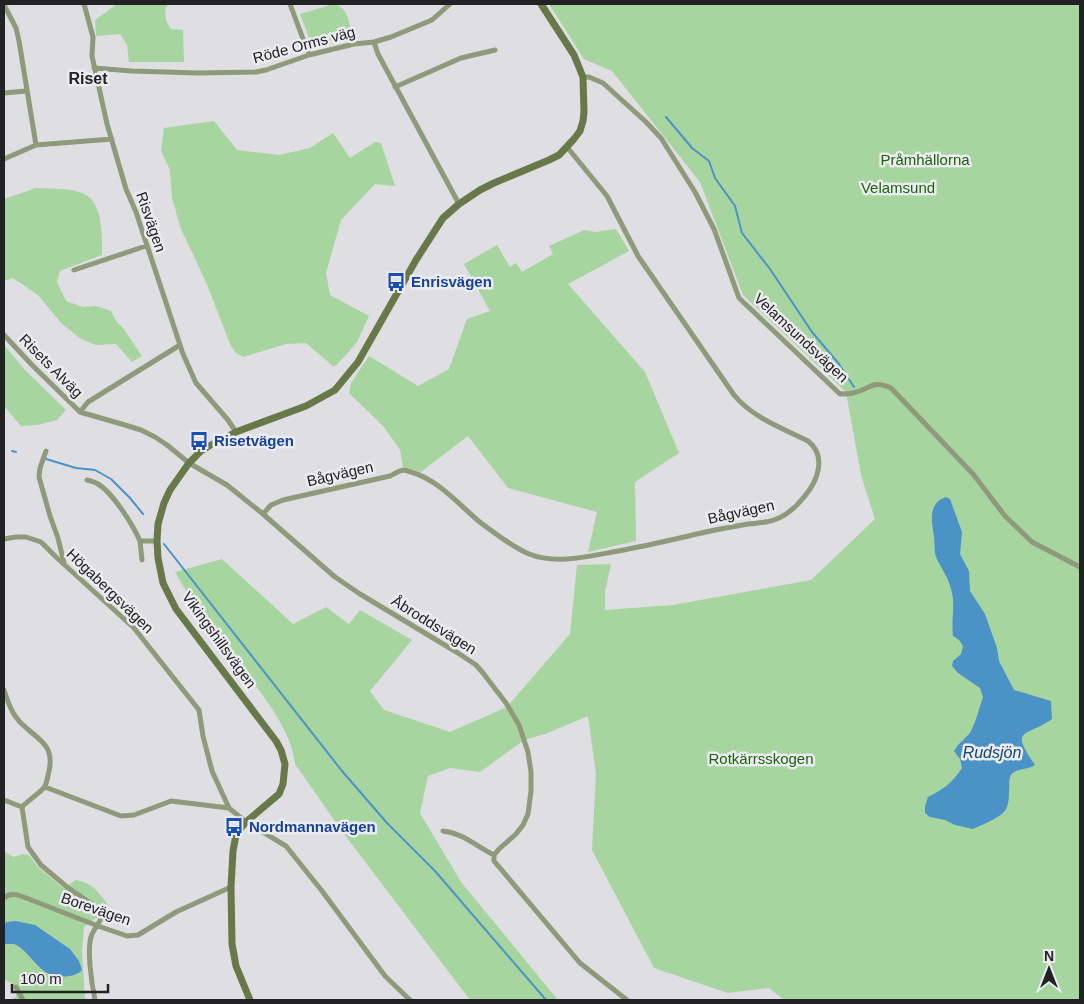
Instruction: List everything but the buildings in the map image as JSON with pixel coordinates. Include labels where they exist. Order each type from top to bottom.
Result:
[{"type":"street","points":[[4,4],[16,28],[36,145]]},
{"type":"street","name":"Risvägen","points":[[84,4],[93,37],[92,56],[94,68],[126,189],[136,212],[180,345],[196,383],[236,432]]},
{"type":"street","points":[[290,4],[309,55]]},
{"type":"street","name":"Röde Orms väg","points":[[94,68],[198,73],[256,72],[309,55],[391,37],[432,20],[450,4]]},
{"type":"street","name":"Vikingshillsvägen","points":[[250,1000],[233,956],[231,887],[234,843],[236,835],[246,822],[279,794],[283,784],[285,764],[282,750],[276,741],[176,609],[163,583],[158,558],[158,524],[164,503],[173,485],[189,463],[205,448],[236,432],[306,406],[334,390],[358,362],[425,244],[443,218],[459,204],[494,183],[558,155],[580,130],[583,120],[583,77],[574,55],[541,4]]},
{"type":"street","points":[[374,42],[395,87],[459,204]]},
{"type":"street","points":[[395,87],[461,58],[496,50]]},
{"type":"street","name":"Velamsundsvägen","points":[[583,77],[589,77],[603,83],[661,138],[695,192],[714,229],[739,298],[840,394],[853,394],[872,385],[881,384],[892,388],[973,474],[1006,516],[1032,542],[1080,567]]},
{"type":"street","points":[[4,93],[26,91]]},
{"type":"street","points":[[4,159],[36,145],[112,139]]},
{"type":"street","name":"Bågvägen","points":[[263,514],[271,505],[283,500],[390,476],[404,470],[418,474],[437,484],[481,522],[515,547],[529,554],[558,559],[605,554],[715,530],[747,524],[766,523],[784,516],[804,498],[814,483],[817,472],[819,459],[816,450],[808,441],[754,414],[734,395],[638,256],[607,196],[567,147]]},
{"type":"street","points":[[74,270],[146,246]]},
{"type":"street","name":"Risets Alväg","points":[[4,335],[32,366],[80,412],[141,430],[167,445],[189,463]]},
{"type":"street","points":[[80,412],[88,402],[180,345]]},
{"type":"street","points":[[46,451],[41,462],[39,477],[64,564]]},
{"type":"street","name":"Åbroddsvägen","points":[[189,463],[227,485],[335,577],[458,653],[476,665],[483,673],[506,703],[519,725],[528,752],[531,772],[528,814],[516,834],[494,855]]},
{"type":"street","points":[[87,480],[102,487],[132,525],[140,541],[142,560]]},
{"type":"street","name":"Högabergsvägen","points":[[4,539],[26,537],[41,542],[134,628],[199,710],[203,736],[212,771],[229,808],[246,822]]},
{"type":"street","points":[[140,541],[158,541]]},
{"type":"street","points":[[4,690],[15,716],[21,724],[42,740],[51,761],[45,787],[22,807]]},
{"type":"street","points":[[45,787],[120,816],[134,815],[171,801],[229,808]]},
{"type":"street","points":[[4,800],[22,807]]},
{"type":"street","points":[[22,807],[28,847],[41,866],[66,888],[99,909],[102,917],[92,935],[90,949],[90,965],[95,1000]]},
{"type":"street","points":[[246,822],[286,846],[385,976],[410,1000]]},
{"type":"street","points":[[444,830],[464,837],[494,855],[494,861],[580,963],[627,1000]]},
{"type":"street","name":"Borevägen","points":[[4,898],[6,895],[12,894],[21,896],[126,936],[138,935],[176,912],[231,887]]},
{"type":"street","points":[[16,987],[23,1000]]},
{"type":"green space","points":[[117,4],[169,4],[165,9],[166,21],[171,29],[183,30],[184,62],[129,62],[127,45],[120,34],[96,36],[95,20]]},
{"type":"green space","points":[[334,4],[345,12],[352,35],[317,44],[310,40],[300,14]]},
{"type":"green space","name":"Velamsund","points":[[549,4],[1080,4],[1080,1000],[784,1000],[769,988],[728,993],[654,968],[592,850],[596,774],[588,716],[545,734],[524,740],[480,772],[450,768],[428,776],[420,813],[461,882],[558,1000],[470,1000],[344,834],[295,764],[287,736],[272,708],[203,616],[175,572],[222,559],[293,624],[326,607],[349,624],[360,610],[412,640],[370,691],[384,710],[450,732],[507,707],[570,634],[577,565],[611,564],[605,592],[605,610],[673,605],[811,580],[875,519],[861,475],[846,392],[743,295],[700,182],[612,71],[584,59]]},
{"type":"green space","points":[[214,121],[237,150],[279,155],[310,148],[333,133],[350,158],[375,142],[381,143],[395,186],[375,184],[341,220],[326,273],[330,295],[369,316],[357,342],[334,367],[306,343],[286,344],[243,357],[236,353],[230,344],[206,282],[181,229],[172,198],[170,170],[161,151],[164,128]]},
{"type":"green space","points":[[36,188],[64,189],[79,192],[85,194],[94,203],[100,217],[102,255],[60,271],[57,282],[66,301],[83,307],[96,306],[111,311],[116,321],[142,356],[132,362],[116,344],[96,345],[81,339],[62,324],[38,295],[13,278],[4,281],[4,199]]},
{"type":"green space","points":[[616,229],[629,251],[568,284],[645,372],[679,453],[635,482],[636,541],[588,552],[597,512],[508,488],[468,436],[421,472],[403,467],[400,450],[384,427],[349,393],[351,383],[369,356],[418,386],[449,369],[467,319],[490,311],[464,264],[497,245],[510,267],[516,263],[522,272],[553,254],[549,246],[584,230],[595,232]]},
{"type":"green space","points":[[4,345],[25,370],[66,410],[57,420],[37,425],[21,426],[4,406]]},
{"type":"green space","points":[[4,851],[13,857],[23,854],[29,855],[38,867],[63,888],[76,880],[82,881],[95,889],[109,906],[104,914],[84,927],[82,952],[85,1000],[12,1000],[16,996],[17,987],[4,979],[4,894],[6,888],[4,887]]},
{"type":"water","name":"Rudsjön","points":[[946,497],[950,499],[962,532],[960,554],[969,571],[970,591],[985,614],[997,648],[999,661],[1014,690],[1051,701],[1052,719],[1028,732],[1022,739],[1027,753],[1035,765],[1016,771],[1011,775],[1008,802],[1004,812],[973,829],[930,817],[925,813],[928,797],[947,785],[962,768],[960,759],[954,751],[970,733],[983,697],[980,688],[958,673],[952,666],[953,661],[961,654],[963,646],[953,636],[952,593],[936,557],[932,520],[933,509],[936,504]]},
{"type":"water","points":[[16,921],[35,925],[70,949],[79,961],[82,970],[69,976],[53,975],[41,968],[18,946],[5,944],[4,925],[6,922]]},
{"type":"waterway","points":[[666,117],[692,148],[709,161],[715,178],[735,206],[742,233],[770,269],[812,332],[839,364],[854,387]]},
{"type":"waterway","points":[[12,451],[16,452]]},
{"type":"waterway","points":[[46,459],[76,468],[95,470],[111,479],[143,514]]},
{"type":"waterway","points":[[164,544],[342,771],[387,823],[435,871],[546,1000]]},
{"type":"place","name":"Enrisvägen","points":[[396,282]]},
{"type":"place","name":"Risetvägen","points":[[199,441]]},
{"type":"place","name":"Nordmannavägen","points":[[234,827]]},
{"type":"district","name":"Riset","points":[[88,78]]},
{"type":"park label","name":"Pråmhällorna","points":[[925,160]]},
{"type":"park label","name":"Rotkärrsskogen","points":[[761,759]]}]
